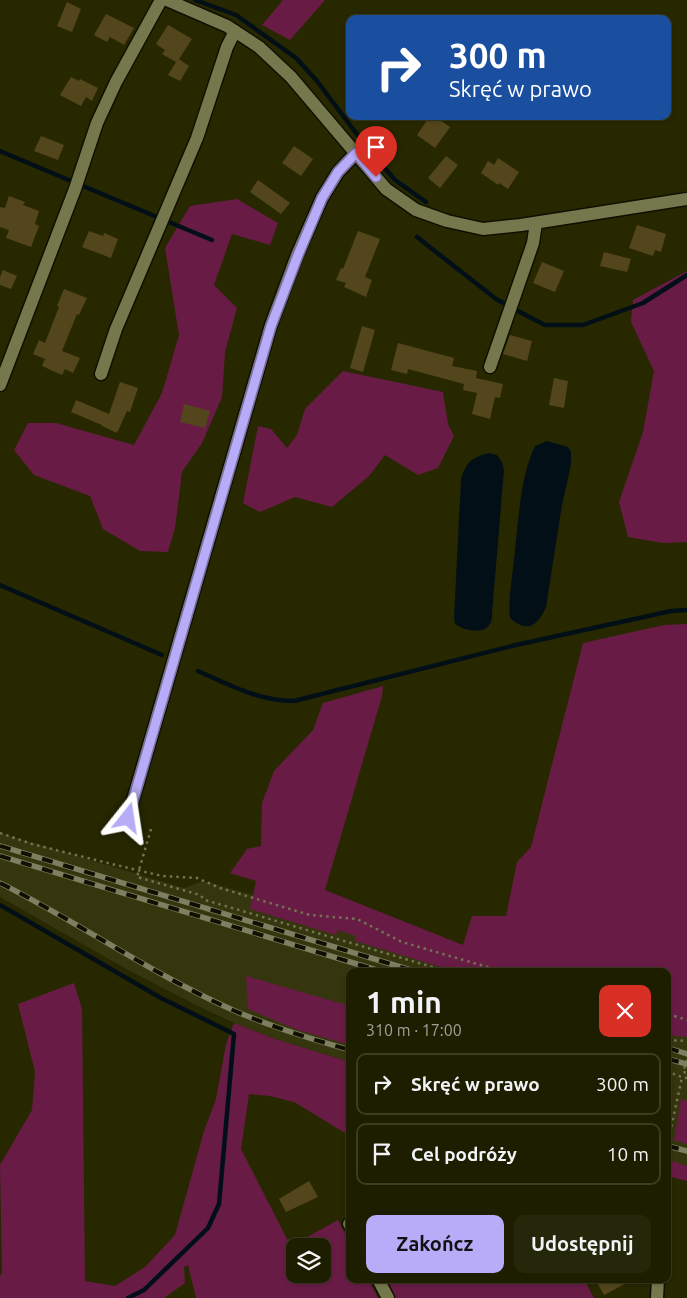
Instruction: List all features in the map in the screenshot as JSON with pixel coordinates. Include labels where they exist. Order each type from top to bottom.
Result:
[{"type":"street","points":[[0,385],[75,189],[97,123],[116,82],[162,0]]},
{"type":"street","points":[[167,0],[227,26],[259,47],[291,76],[386,189],[416,210],[447,221],[483,229],[536,223],[687,199]]},
{"type":"street","points":[[101,374],[116,329],[197,138],[227,47],[235,31]]},
{"type":"street","points":[[128,818],[271,326],[322,198],[338,172],[356,153]]},
{"type":"street","points":[[490,368],[533,243],[536,223]]},
{"type":"street","points":[[380,1283],[388,1298]]},
{"type":"street","points":[[657,1298],[658,1283]]},
{"type":"path","points":[[151,828],[137,877],[200,895],[205,900],[436,968]]},
{"type":"path","points":[[0,833],[41,846],[162,876],[198,878],[220,888],[310,915],[357,919],[402,942],[490,968]]},
{"type":"path","points":[[671,1015],[687,1020]]},
{"type":"path","points":[[671,1039],[677,1041],[687,1040]]},
{"type":"path","points":[[671,1071],[675,1075],[686,1078],[687,1075],[683,1072],[687,1060]]},
{"type":"path","points":[[671,1129],[682,1077]]},
{"type":"shaded area","points":[[283,0],[325,0],[290,40],[262,25]]},
{"type":"shaded area","points":[[237,199],[278,223],[270,245],[232,234],[214,285],[237,308],[225,352],[222,397],[202,443],[182,472],[175,528],[168,552],[140,551],[103,529],[90,496],[34,475],[14,450],[28,423],[56,423],[134,445],[162,393],[179,335],[165,248],[190,206]]},
{"type":"shaded area","points":[[687,271],[687,542],[663,543],[628,537],[619,502],[643,432],[654,371],[631,322],[633,300]]},
{"type":"shaded area","points":[[343,371],[443,392],[448,424],[454,436],[438,468],[418,475],[385,455],[369,476],[332,507],[295,497],[260,512],[243,503],[258,426],[271,429],[287,448],[297,435],[305,409]]},
{"type":"shaded area","points":[[547,441],[568,447],[571,452],[571,465],[562,505],[546,607],[536,623],[522,626],[510,618],[510,589],[520,502],[526,472],[535,446]]},
{"type":"shaded area","points":[[489,453],[497,455],[502,462],[504,470],[492,618],[491,623],[486,628],[478,631],[455,624],[454,618],[461,480],[470,462]]},
{"type":"shaded area","points":[[687,624],[687,1037],[671,1035],[671,968],[444,968],[355,941],[356,936],[338,930],[336,935],[250,909],[256,881],[230,873],[247,849],[261,846],[262,803],[274,771],[313,730],[323,703],[383,686],[382,696],[325,890],[463,945],[472,916],[506,916],[517,862],[531,847],[583,643],[664,625]]},
{"type":"shaded area","points":[[0,833],[184,888],[203,881],[516,968],[346,968],[346,1061],[275,1039],[234,1023],[128,970],[0,897]]},
{"type":"shaded area","points":[[246,976],[346,1005],[346,1044],[298,1030],[248,1009]]},
{"type":"shaded area","points":[[74,983],[82,1009],[85,1281],[115,1286],[145,1267],[175,1235],[204,1131],[216,1099],[226,1044],[234,1023],[275,1039],[346,1061],[346,1134],[294,1102],[270,1096],[249,1094],[241,1149],[286,1238],[286,1283],[331,1283],[331,1238],[305,1238],[338,1220],[346,1236],[346,1283],[370,1283],[378,1298],[196,1298],[188,1265],[184,1267],[185,1283],[164,1298],[0,1298],[0,1276],[2,1273],[0,1165],[32,1110],[35,1072],[18,1004]]},
{"type":"shaded area","points":[[671,1014],[687,1019],[687,1166],[671,1161]]},
{"type":"shaded area","points":[[681,1099],[687,1101],[687,1144],[674,1140]]},
{"type":"shaded area","points":[[671,1161],[687,1166],[687,1181],[671,1177]]},
{"type":"shaded area","points":[[387,1283],[586,1283],[594,1298],[395,1298]]},
{"type":"building","points":[[67,2],[81,9],[72,32],[57,26]]},
{"type":"building","points":[[106,14],[134,28],[124,45],[110,37],[107,42],[94,35]]},
{"type":"building","points":[[168,25],[192,39],[179,59],[189,66],[180,81],[168,75],[176,62],[162,54],[165,50],[156,44]]},
{"type":"building","points":[[71,77],[79,81],[80,79],[98,88],[92,101],[86,97],[81,106],[60,95]]},
{"type":"building","points":[[427,120],[440,120],[450,127],[435,148],[417,135]]},
{"type":"building","points":[[41,136],[64,145],[58,160],[34,151]]},
{"type":"building","points":[[294,146],[313,159],[301,176],[282,163]]},
{"type":"building","points":[[446,156],[458,165],[440,188],[428,178]]},
{"type":"building","points":[[498,158],[519,172],[508,189],[499,183],[498,185],[481,173],[488,161],[494,165]]},
{"type":"building","points":[[258,180],[290,203],[281,214],[250,192]]},
{"type":"building","points":[[9,196],[25,202],[23,205],[39,211],[35,224],[39,226],[31,247],[6,238],[9,230],[0,227],[0,207],[5,208]]},
{"type":"building","points":[[637,225],[666,234],[661,252],[655,250],[653,256],[629,248]]},
{"type":"building","points":[[89,231],[103,236],[104,233],[118,239],[111,258],[82,247]]},
{"type":"building","points":[[358,231],[380,239],[365,277],[372,280],[366,297],[344,287],[346,283],[336,280],[341,268],[343,269]]},
{"type":"building","points":[[604,252],[631,259],[627,272],[600,266]]},
{"type":"building","points":[[542,262],[564,271],[555,292],[533,283]]},
{"type":"building","points":[[3,270],[17,276],[11,289],[0,285],[0,277]]},
{"type":"building","points":[[64,289],[87,298],[79,315],[77,314],[62,351],[80,358],[73,373],[65,369],[62,375],[42,366],[45,359],[33,354],[39,340],[45,343]]},
{"type":"building","points":[[362,326],[375,330],[363,372],[350,368]]},
{"type":"building","points":[[510,335],[532,341],[527,361],[503,354]]},
{"type":"building","points":[[398,343],[454,358],[452,366],[477,371],[476,378],[503,384],[500,398],[495,397],[490,419],[472,414],[477,393],[463,390],[464,384],[408,369],[407,374],[391,370]]},
{"type":"building","points":[[554,378],[568,381],[564,408],[549,405]]},
{"type":"building","points":[[120,382],[138,388],[130,412],[127,411],[117,433],[71,412],[76,400],[109,414]]},
{"type":"building","points":[[184,404],[210,411],[205,428],[180,422]]},
{"type":"building","points":[[309,1181],[318,1197],[286,1212],[279,1199]]},
{"type":"building","points":[[597,1283],[626,1283],[604,1295]]},
{"type":"waterway","points":[[195,0],[236,15],[296,58],[317,81],[346,120]]},
{"type":"waterway","points":[[346,120],[395,180],[426,202]]},
{"type":"waterway","points":[[0,151],[71,181]]},
{"type":"waterway","points":[[83,186],[212,240]]},
{"type":"waterway","points":[[417,237],[496,299],[507,305]]},
{"type":"waterway","points":[[516,310],[545,325],[583,325],[643,303],[687,275]]},
{"type":"waterway","points":[[0,585],[162,655]]},
{"type":"waterway","points":[[198,671],[233,687],[257,695],[294,701],[516,645],[671,611],[687,610]]},
{"type":"waterway","points":[[0,905],[161,998],[234,1034],[219,1204],[208,1228],[144,1290],[128,1298]]},
{"type":"railway","points":[[0,846],[404,968]]},
{"type":"railway","points":[[0,856],[370,968]]},
{"type":"railway","points":[[0,883],[205,997],[263,1022],[346,1049]]},
{"type":"railway","points":[[671,1049],[687,1054]]},
{"type":"railway","points":[[671,1060],[687,1064]]},
{"type":"railway","points":[[671,1147],[687,1151]]},
{"type":"route","points":[[128,818],[271,326],[298,255],[322,198],[338,172],[356,153],[376,177]]}]
